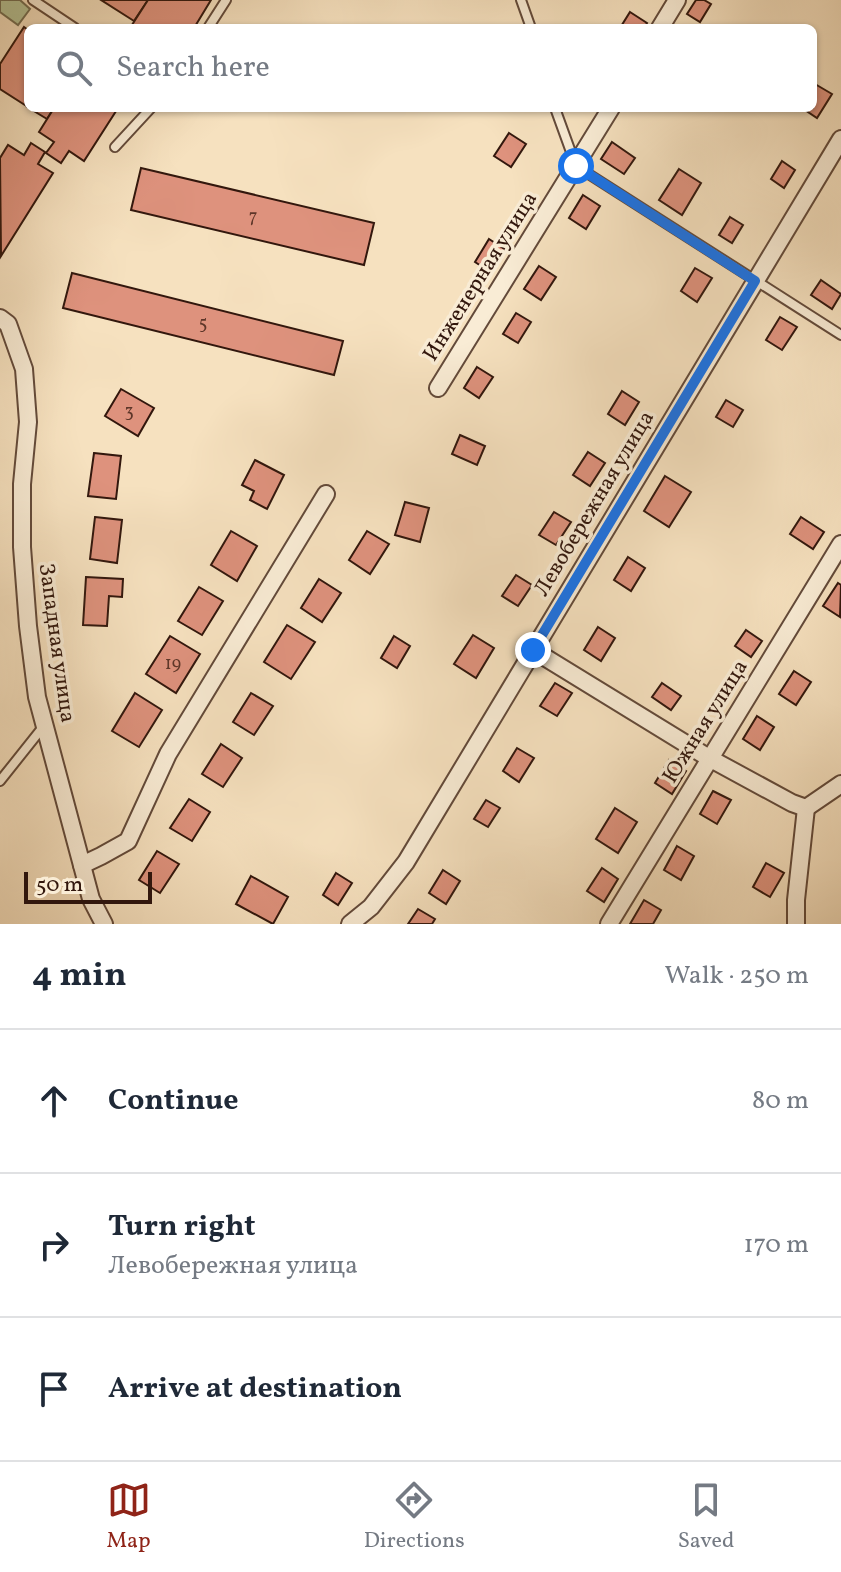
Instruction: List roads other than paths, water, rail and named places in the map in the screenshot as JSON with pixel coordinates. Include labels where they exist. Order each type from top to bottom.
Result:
[{"type":"street","points":[[662,24],[677,0]]},
{"type":"street","name":"Инженерная улица","points":[[438,388],[609,112]]},
{"type":"street","name":"Левобережная улица","points":[[350,924],[371,907],[406,862],[841,139]]},
{"type":"street","name":"Западная улица","points":[[0,318],[8,324],[24,369],[28,422],[22,484],[22,547],[37,697],[91,899],[104,924]]},
{"type":"street","points":[[82,865],[128,841],[168,754],[326,494]]},
{"type":"street","name":"Южная улица","points":[[609,924],[841,544]]},
{"type":"street","points":[[533,650],[709,758],[806,808]]},
{"type":"street","points":[[796,924],[806,808],[841,784]]},
{"type":"lane","points":[[33,0],[69,24]]},
{"type":"lane","points":[[211,24],[226,0]]},
{"type":"lane","points":[[521,0],[530,24]]},
{"type":"lane","points":[[115,147],[147,112]]},
{"type":"lane","points":[[556,112],[576,166],[841,335]]},
{"type":"lane","points":[[0,781],[44,727]]}]
